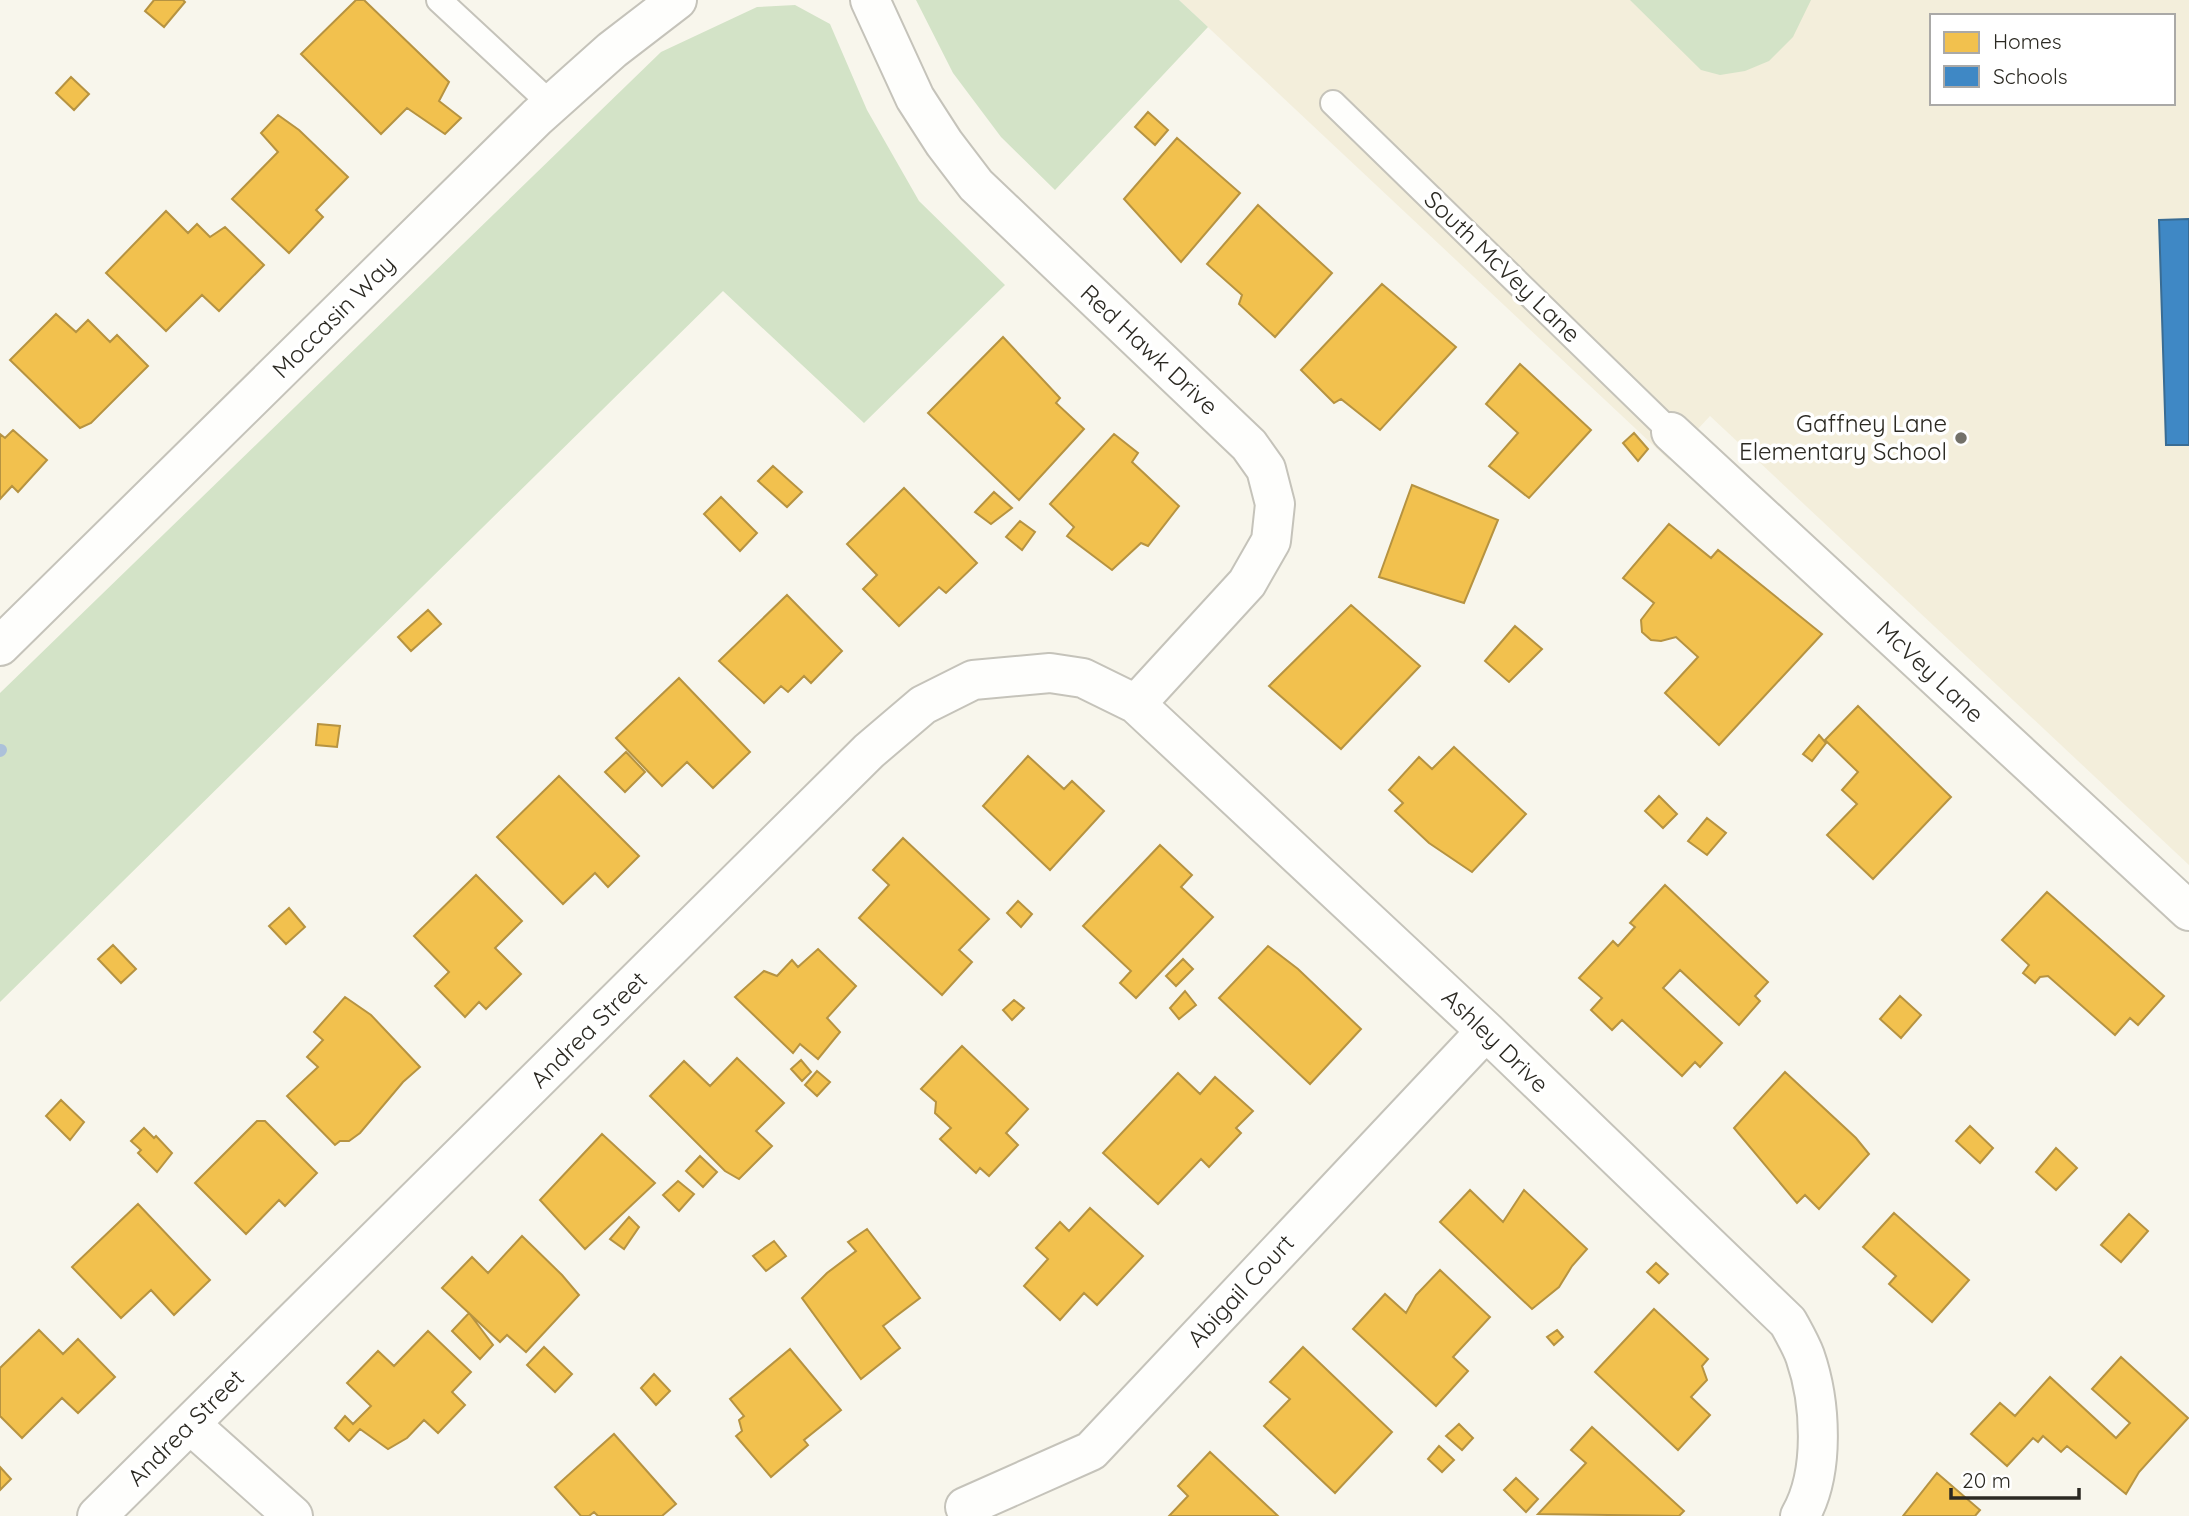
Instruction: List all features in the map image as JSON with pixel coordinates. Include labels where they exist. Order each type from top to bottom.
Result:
[{"type":"street","name":"Moccasin Way","points":[[0,646],[551,104],[612,50],[677,0]]},
{"type":"street","name":"Red Hawk Drive","points":[[870,0],[915,98],[976,185],[1250,445],[1266,470],[1276,504],[1271,541],[1247,583],[1136,704]]},
{"type":"street","name":"McVey Lane","points":[[1671,432],[2189,911]]},
{"type":"street","name":"Andrea Street","points":[[97,1516],[869,751],[923,705],[973,680],[1050,674],[1083,678],[1136,704]]},
{"type":"street","name":"Ashley Drive","points":[[1136,704],[1486,1031],[1788,1322],[1805,1355],[1816,1404],[1818,1436],[1814,1470],[1805,1507],[1800,1516]]},
{"type":"street","name":"Abigail Court","points":[[965,1507],[1091,1451],[1486,1031]]},
{"type":"street","points":[[190,1424],[293,1516]]},
{"type":"lane","points":[[439,0],[551,104]]},
{"type":"lane","name":"South McVey Lane","points":[[1333,103],[1671,432]]},
{"type":"shaded area","name":"Gaffney Lane Elementary School","points":[[1179,0],[2189,0],[2189,865],[1710,416],[1669,460]]},
{"type":"green space","points":[[916,0],[1179,0],[1208,27],[1055,190],[1001,137],[953,73]]},
{"type":"green space","points":[[1630,0],[1811,0],[1793,37],[1769,61],[1745,71],[1720,75],[1701,70]]},
{"type":"green space","points":[[795,5],[830,24],[867,110],[919,201],[1005,285],[864,423],[723,291],[0,1002],[0,693],[661,52],[757,7]]},
{"type":"building: Homes","points":[[154,0],[185,2],[164,27],[145,11]]},
{"type":"building: Homes","points":[[356,0],[364,0],[449,82],[439,101],[461,118],[445,134],[407,108],[381,134],[301,54]]},
{"type":"building: Homes","points":[[71,77],[89,94],[74,110],[56,93]]},
{"type":"building: Homes","points":[[1148,112],[1168,130],[1155,145],[1135,127]]},
{"type":"building: Homes","points":[[278,115],[299,130],[348,177],[316,210],[323,217],[289,253],[232,199],[278,152],[261,133]]},
{"type":"building: Homes","points":[[1177,138],[1240,193],[1181,262],[1124,199]]},
{"type":"building: Homes","points":[[1258,205],[1332,273],[1275,337],[1239,304],[1242,295],[1207,264]]},
{"type":"building: Homes","points":[[166,211],[188,233],[197,224],[210,237],[225,227],[264,265],[219,311],[202,295],[166,331],[106,273]]},
{"type":"building: Homes","points":[[1382,284],[1456,347],[1380,430],[1341,399],[1334,403],[1301,370]]},
{"type":"building: Homes","points":[[56,314],[76,332],[88,320],[110,342],[117,335],[148,366],[91,423],[80,428],[10,360]]},
{"type":"building: Homes","points":[[1003,337],[1060,398],[1056,403],[1084,429],[1019,500],[928,413]]},
{"type":"building: Homes","points":[[1520,364],[1591,430],[1529,498],[1489,466],[1518,433],[1486,404]]},
{"type":"building: Homes","points":[[13,430],[47,460],[18,492],[12,486],[0,499],[0,434],[5,438]]},
{"type":"building: Homes","points":[[1634,433],[1648,449],[1638,461],[1623,443]]},
{"type":"building: Homes","points":[[1114,434],[1138,453],[1132,462],[1179,506],[1148,546],[1141,543],[1112,570],[1067,536],[1074,527],[1050,504]]},
{"type":"building: Homes","points":[[773,466],[802,492],[787,507],[758,481]]},
{"type":"building: Homes","points":[[1412,485],[1498,520],[1464,603],[1379,577]]},
{"type":"building: Homes","points":[[904,488],[977,563],[946,593],[939,587],[899,626],[863,589],[877,575],[847,544]]},
{"type":"building: Homes","points":[[994,492],[1012,508],[991,524],[975,512]]},
{"type":"building: Homes","points":[[721,497],[757,533],[740,551],[704,514]]},
{"type":"building: Homes","points":[[1020,521],[1035,532],[1022,550],[1006,537]]},
{"type":"building: Homes","points":[[1669,524],[1711,558],[1718,550],[1822,634],[1719,745],[1665,693],[1698,657],[1676,637],[1661,641],[1651,640],[1642,632],[1641,620],[1654,603],[1623,578]]},
{"type":"building: Homes","points":[[787,595],[842,651],[811,683],[804,676],[788,692],[781,686],[764,703],[719,661]]},
{"type":"building: Homes","points":[[1351,605],[1420,666],[1341,749],[1269,686]]},
{"type":"building: Homes","points":[[428,610],[441,624],[411,651],[398,637]]},
{"type":"building: Homes","points":[[1515,626],[1542,649],[1509,682],[1485,661]]},
{"type":"building: Homes","points":[[679,678],[750,752],[713,788],[687,762],[662,786],[616,738]]},
{"type":"building: Homes","points":[[1858,706],[1951,797],[1873,879],[1827,835],[1857,804],[1842,790],[1858,772],[1825,740]]},
{"type":"building: Homes","points":[[318,724],[340,726],[337,747],[316,745]]},
{"type":"building: Homes","points":[[1819,735],[1826,743],[1812,761],[1803,754]]},
{"type":"building: Homes","points":[[1454,747],[1526,814],[1472,872],[1429,843],[1395,811],[1403,803],[1389,790],[1419,757],[1432,769]]},
{"type":"building: Homes","points":[[626,752],[645,772],[625,792],[605,772]]},
{"type":"building: Homes","points":[[1028,756],[1064,789],[1072,781],[1104,811],[1050,870],[983,806]]},
{"type":"building: Homes","points":[[559,776],[639,856],[608,887],[595,873],[563,904],[497,837]]},
{"type":"building: Homes","points":[[1659,796],[1677,814],[1663,828],[1645,811]]},
{"type":"building: Homes","points":[[1707,818],[1726,833],[1707,855],[1688,841]]},
{"type":"building: Homes","points":[[903,838],[989,919],[959,950],[972,962],[942,995],[859,918],[889,885],[873,870]]},
{"type":"building: Homes","points":[[1160,845],[1192,875],[1181,887],[1213,917],[1136,998],[1120,983],[1131,971],[1083,926]]},
{"type":"building: Homes","points":[[476,875],[522,921],[495,948],[521,974],[486,1009],[479,1002],[465,1017],[435,986],[449,972],[414,936]]},
{"type":"building: Homes","points":[[1665,885],[1768,982],[1755,996],[1760,1001],[1739,1025],[1680,970],[1663,988],[1722,1043],[1700,1067],[1695,1062],[1682,1076],[1622,1020],[1612,1030],[1591,1010],[1602,998],[1579,978],[1613,941],[1618,946],[1635,927],[1630,923]]},
{"type":"building: Homes","points":[[2047,892],[2164,996],[2138,1025],[2130,1018],[2115,1035],[2048,976],[2040,977],[2035,983],[2023,973],[2029,965],[2002,940]]},
{"type":"building: Homes","points":[[1018,901],[1032,914],[1021,927],[1007,913]]},
{"type":"building: Homes","points":[[289,908],[305,927],[286,944],[269,926]]},
{"type":"building: Homes","points":[[113,945],[136,969],[121,983],[98,959]]},
{"type":"building: Homes","points":[[1268,946],[1298,969],[1361,1029],[1310,1084],[1219,998]]},
{"type":"building: Homes","points":[[818,949],[856,986],[827,1018],[840,1032],[818,1059],[800,1044],[793,1053],[735,997],[764,971],[777,976],[792,960],[798,967]]},
{"type":"building: Homes","points":[[1183,959],[1193,969],[1176,986],[1166,976]]},
{"type":"building: Homes","points":[[1185,991],[1196,1005],[1179,1019],[1170,1008]]},
{"type":"building: Homes","points":[[1900,996],[1921,1015],[1901,1038],[1880,1019]]},
{"type":"building: Homes","points":[[345,997],[371,1015],[420,1067],[403,1082],[360,1133],[349,1141],[340,1141],[335,1145],[287,1096],[318,1067],[307,1057],[323,1040],[314,1032]]},
{"type":"building: Homes","points":[[1014,1000],[1024,1008],[1012,1020],[1003,1010]]},
{"type":"building: Homes","points":[[962,1046],[1028,1109],[1006,1133],[1018,1145],[989,1176],[980,1168],[976,1173],[940,1139],[951,1128],[935,1113],[936,1102],[921,1089]]},
{"type":"building: Homes","points":[[737,1058],[784,1103],[756,1131],[772,1146],[739,1179],[725,1171],[650,1096],[684,1061],[710,1086]]},
{"type":"building: Homes","points":[[801,1060],[811,1072],[802,1081],[791,1069]]},
{"type":"building: Homes","points":[[817,1071],[830,1082],[817,1096],[805,1085]]},
{"type":"building: Homes","points":[[1785,1072],[1856,1138],[1869,1154],[1819,1209],[1805,1195],[1797,1203],[1734,1128]]},
{"type":"building: Homes","points":[[1178,1073],[1200,1094],[1215,1077],[1253,1111],[1236,1128],[1241,1133],[1209,1167],[1201,1159],[1158,1204],[1103,1153]]},
{"type":"building: Homes","points":[[61,1100],[84,1122],[70,1140],[46,1116]]},
{"type":"building: Homes","points":[[257,1121],[265,1121],[317,1173],[285,1206],[279,1200],[246,1234],[195,1183]]},
{"type":"building: Homes","points":[[1970,1126],[1993,1148],[1980,1163],[1956,1141]]},
{"type":"building: Homes","points":[[144,1128],[172,1153],[157,1172],[138,1153],[141,1150],[131,1141]]},
{"type":"building: Homes","points":[[602,1134],[655,1183],[585,1249],[540,1200]]},
{"type":"building: Homes","points":[[2056,1148],[2077,1168],[2056,1190],[2036,1172]]},
{"type":"building: Homes","points":[[700,1156],[717,1172],[703,1187],[686,1171]]},
{"type":"building: Homes","points":[[678,1181],[694,1194],[679,1211],[663,1195]]},
{"type":"building: Homes","points":[[1470,1190],[1503,1222],[1524,1190],[1587,1249],[1559,1287],[1532,1309],[1440,1222]]},
{"type":"building: Homes","points":[[138,1204],[210,1280],[174,1315],[151,1290],[121,1318],[72,1267]]},
{"type":"building: Homes","points":[[1090,1208],[1143,1256],[1097,1305],[1084,1293],[1060,1320],[1024,1286],[1048,1259],[1036,1248],[1060,1222],[1069,1231]]},
{"type":"building: Homes","points":[[1894,1213],[1969,1280],[1932,1322],[1889,1284],[1896,1276],[1863,1247]]},
{"type":"building: Homes","points":[[2129,1214],[2148,1231],[2121,1262],[2101,1245]]},
{"type":"building: Homes","points":[[629,1217],[639,1227],[624,1249],[610,1239]]},
{"type":"building: Homes","points":[[867,1229],[920,1298],[883,1326],[900,1348],[861,1379],[802,1298],[827,1273],[856,1251],[848,1242]]},
{"type":"building: Homes","points":[[522,1236],[579,1295],[526,1352],[507,1335],[500,1342],[442,1288],[472,1257],[488,1273]]},
{"type":"building: Homes","points":[[774,1241],[786,1256],[766,1271],[753,1256]]},
{"type":"building: Homes","points":[[1656,1263],[1668,1274],[1659,1283],[1647,1272]]},
{"type":"building: Homes","points":[[1440,1270],[1490,1317],[1453,1357],[1468,1371],[1436,1406],[1353,1329],[1385,1294],[1406,1313],[1416,1295]]},
{"type":"building: Homes","points":[[1654,1309],[1708,1359],[1702,1366],[1707,1380],[1691,1397],[1710,1415],[1678,1450],[1595,1372]]},
{"type":"building: Homes","points":[[469,1313],[493,1345],[480,1359],[452,1331]]},
{"type":"building: Homes","points":[[39,1330],[63,1354],[78,1339],[115,1377],[78,1413],[62,1398],[22,1438],[0,1416],[0,1368]]},
{"type":"building: Homes","points":[[1557,1330],[1563,1337],[1554,1345],[1547,1337]]},
{"type":"building: Homes","points":[[428,1331],[471,1372],[452,1392],[465,1405],[438,1433],[424,1420],[407,1438],[388,1449],[360,1429],[349,1441],[335,1428],[345,1416],[353,1424],[371,1406],[347,1383],[378,1351],[394,1366]]},
{"type":"building: Homes","points":[[544,1347],[572,1374],[555,1392],[527,1365]]},
{"type":"building: Homes","points":[[1303,1347],[1392,1432],[1335,1493],[1264,1426],[1290,1399],[1270,1382]]},
{"type":"building: Homes","points":[[790,1349],[841,1410],[804,1440],[808,1445],[771,1477],[736,1436],[742,1431],[739,1420],[744,1416],[730,1399]]},
{"type":"building: Homes","points":[[2121,1357],[2188,1418],[2139,1472],[2126,1494],[2067,1446],[2061,1452],[2043,1436],[2038,1442],[2033,1438],[2007,1466],[1971,1434],[2000,1403],[2015,1416],[2050,1377],[2116,1438],[2130,1423],[2092,1389]]},
{"type":"building: Homes","points":[[654,1374],[670,1391],[656,1405],[641,1388]]},
{"type":"building: Homes","points":[[1459,1424],[1473,1438],[1462,1450],[1446,1436]]},
{"type":"building: Homes","points":[[1592,1427],[1684,1511],[1679,1516],[1538,1514],[1586,1463],[1571,1450]]},
{"type":"building: Homes","points":[[614,1434],[676,1504],[662,1516],[598,1516],[594,1512],[589,1516],[581,1516],[555,1487]]},
{"type":"building: Homes","points":[[1439,1446],[1454,1460],[1442,1472],[1428,1459]]},
{"type":"building: Homes","points":[[1210,1452],[1278,1516],[1169,1516],[1188,1496],[1178,1486]]},
{"type":"building: Homes","points":[[0,1467],[11,1479],[0,1490]]},
{"type":"building: Homes","points":[[1937,1473],[1980,1510],[1975,1516],[1903,1516]]},
{"type":"building: Homes","points":[[1516,1478],[1538,1499],[1526,1512],[1504,1490]]},
{"type":"building: Schools","points":[[2189,219],[2189,445],[2166,445],[2159,220]]},
{"type":"place","name":"Gaffney Lane Elementary School","points":[[1961,438]]}]
